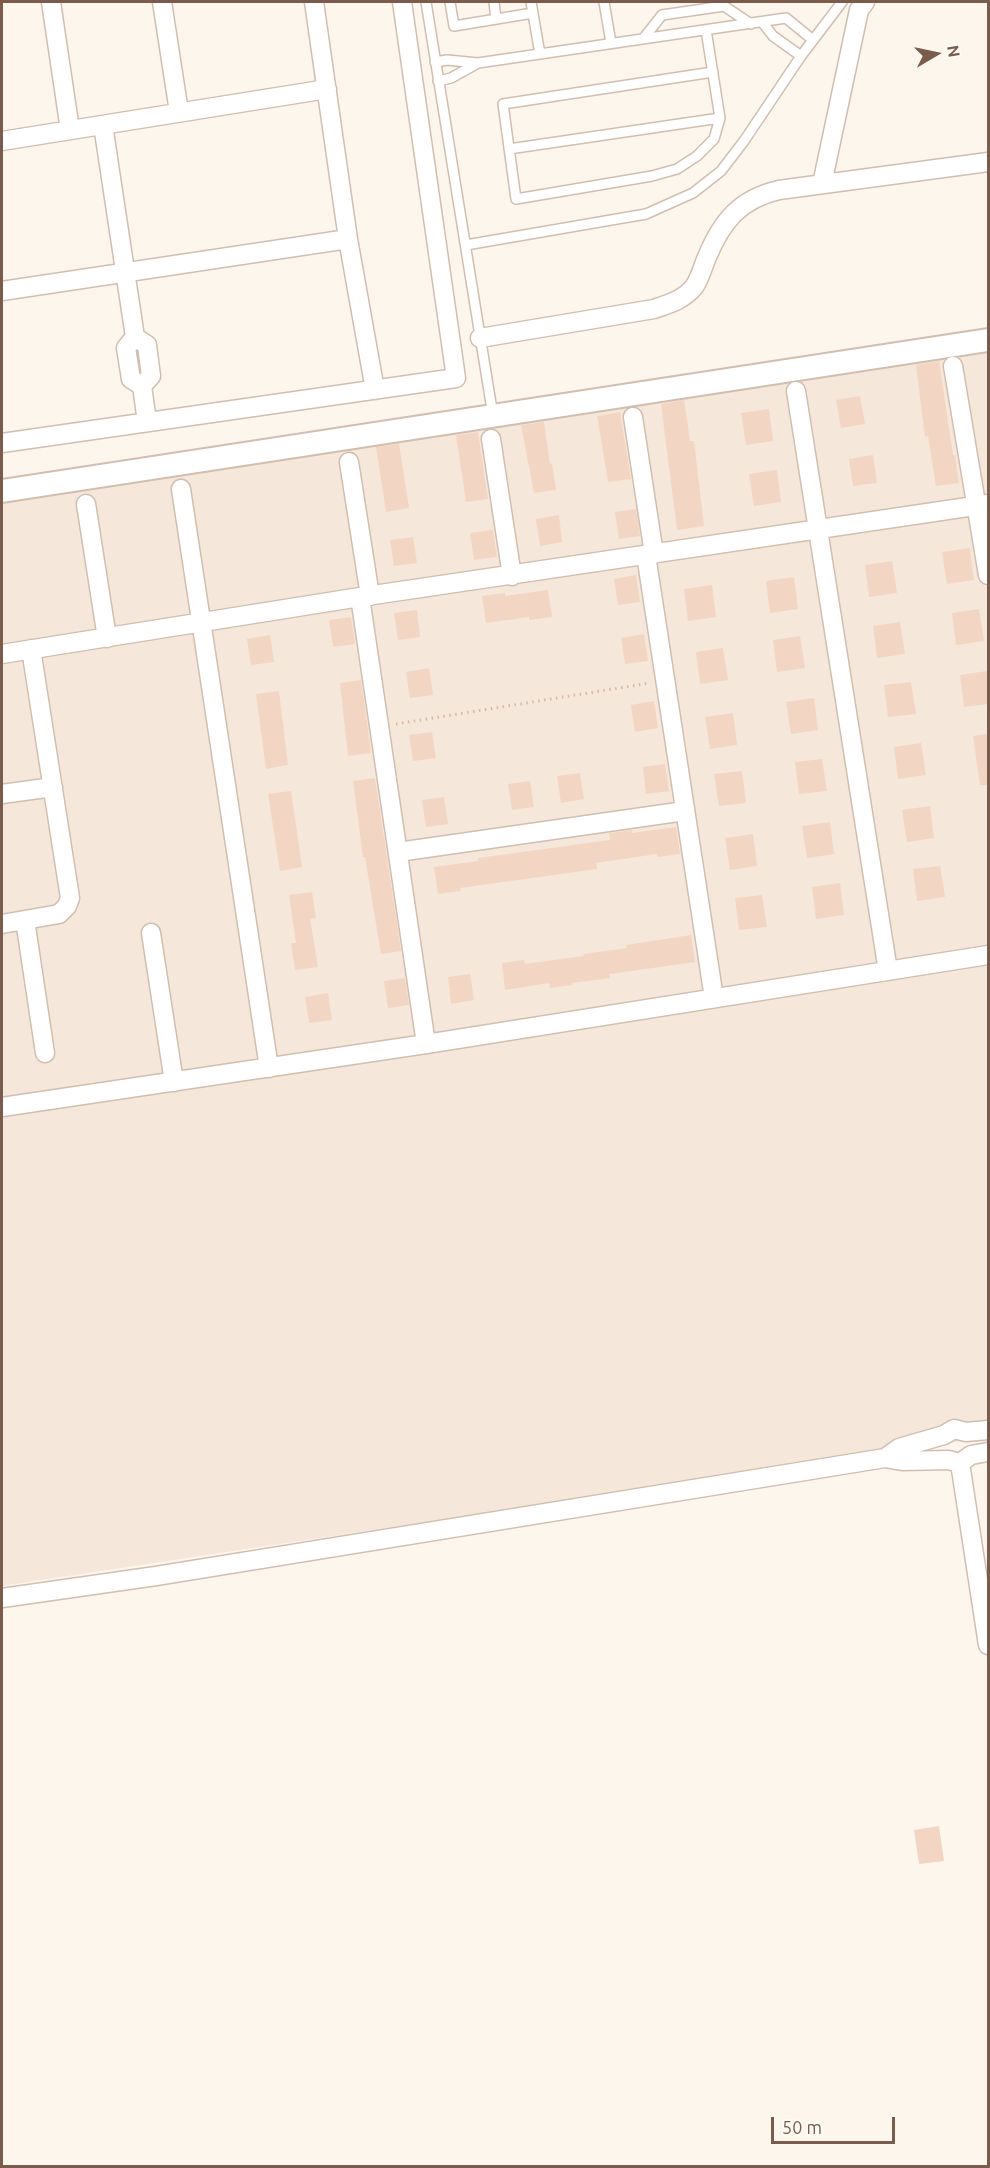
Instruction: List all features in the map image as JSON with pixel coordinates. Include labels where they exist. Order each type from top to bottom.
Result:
[{"type":"street","points":[[51,2],[70,130]]},
{"type":"street","points":[[162,2],[179,112]]},
{"type":"street","points":[[314,2],[348,239],[375,390]]},
{"type":"street","points":[[2,443],[456,378],[402,2]]},
{"type":"street","points":[[822,184],[859,10],[865,2]]},
{"type":"street","points":[[2,141],[327,89]]},
{"type":"street","points":[[103,125],[135,337],[147,345],[152,376],[142,386],[147,422]]},
{"type":"street","points":[[480,338],[654,309],[676,302],[695,286],[712,244],[725,223],[759,194],[988,162]]},
{"type":"street","points":[[2,291],[348,239]]},
{"type":"street","points":[[2,491],[988,340]]},
{"type":"street","points":[[953,366],[983,505],[988,575]]},
{"type":"street","points":[[796,391],[888,971]]},
{"type":"street","points":[[633,417],[665,681],[714,998]]},
{"type":"street","points":[[491,439],[512,576]]},
{"type":"street","points":[[349,462],[379,727],[426,1044]]},
{"type":"street","points":[[181,489],[269,1068]]},
{"type":"street","points":[[86,504],[107,638]]},
{"type":"street","points":[[2,654],[365,597],[983,505]]},
{"type":"street","points":[[2,924],[59,914],[67,906],[70,897],[31,649]]},
{"type":"street","points":[[2,794],[53,787]]},
{"type":"street","points":[[398,852],[685,811]]},
{"type":"street","points":[[25,920],[45,1053]]},
{"type":"street","points":[[151,933],[174,1082]]},
{"type":"street","points":[[2,1107],[426,1044],[988,955]]},
{"type":"street","points":[[885,1458],[899,1448],[944,1435],[954,1429],[966,1432],[988,1430]]},
{"type":"street","points":[[966,1432],[973,1443],[967,1457],[982,1560],[988,1645]]},
{"type":"street","points":[[944,1435],[941,1440],[941,1451],[967,1457]]},
{"type":"street","points":[[2,1598],[168,1574],[885,1458],[902,1461],[967,1457]]},
{"type":"lane","points":[[426,2],[493,416]]},
{"type":"lane","points":[[450,2],[454,26],[533,13]]},
{"type":"lane","points":[[494,2],[496,19]]},
{"type":"lane","points":[[531,2],[540,54]]},
{"type":"lane","points":[[604,2],[611,44]]},
{"type":"lane","points":[[466,245],[646,214],[693,193],[721,171],[801,56],[842,2]]},
{"type":"lane","points":[[643,39],[662,15],[673,13],[724,6],[751,24]]},
{"type":"lane","points":[[435,62],[447,60],[478,63],[786,18],[813,40]]},
{"type":"lane","points":[[762,22],[773,36],[801,56]]},
{"type":"lane","points":[[706,30],[713,72],[720,118],[714,139],[697,156],[676,169],[652,176],[516,199],[503,104],[713,72]]},
{"type":"lane","points":[[438,81],[451,78],[478,63]]},
{"type":"lane","points":[[509,149],[720,118]]},
{"type":"path","points":[[379,727],[665,681]]},
{"type":"shaded area","points":[[988,347],[988,1437],[2,1586],[2,502],[199,468]]},
{"type":"building","points":[[939,361],[959,483],[936,486],[928,436],[925,437],[916,365]]},
{"type":"building","points":[[860,396],[865,424],[841,428],[836,400]]},
{"type":"building","points":[[684,400],[690,441],[694,441],[704,526],[677,530],[661,404]]},
{"type":"building","points":[[769,409],[773,441],[746,445],[741,413]]},
{"type":"building","points":[[620,412],[631,479],[608,482],[597,416]]},
{"type":"building","points":[[544,422],[556,490],[534,493],[521,425]]},
{"type":"building","points":[[478,432],[488,499],[466,502],[456,435]]},
{"type":"building","points":[[399,444],[409,508],[386,512],[376,447]]},
{"type":"building","points":[[873,455],[877,483],[853,486],[849,459]]},
{"type":"building","points":[[777,470],[781,502],[754,506],[749,474]]},
{"type":"building","points":[[636,509],[640,536],[619,539],[615,512]]},
{"type":"building","points":[[559,515],[562,542],[540,546],[536,519]]},
{"type":"building","points":[[493,530],[497,557],[474,560],[470,533]]},
{"type":"building","points":[[413,537],[417,563],[394,566],[390,540]]},
{"type":"building","points":[[970,548],[974,580],[947,584],[942,552]]},
{"type":"building","points":[[892,561],[897,593],[869,597],[865,565]]},
{"type":"building","points":[[636,575],[640,602],[618,605],[614,579]]},
{"type":"building","points":[[794,577],[798,609],[770,613],[766,581]]},
{"type":"building","points":[[712,585],[716,617],[688,621],[684,589]]},
{"type":"building","points":[[548,590],[552,617],[529,620],[529,617],[486,623],[482,596],[505,593],[505,596]]},
{"type":"building","points":[[979,609],[984,641],[956,645],[952,613]]},
{"type":"building","points":[[417,610],[420,637],[398,640],[394,613]]},
{"type":"building","points":[[351,617],[355,644],[333,647],[329,620]]},
{"type":"building","points":[[900,622],[905,654],[877,658],[873,626]]},
{"type":"building","points":[[644,634],[648,661],[625,664],[621,638]]},
{"type":"building","points":[[270,635],[274,662],[251,665],[247,639]]},
{"type":"building","points":[[800,636],[805,668],[777,672],[773,640]]},
{"type":"building","points":[[723,648],[728,680],[700,684],[696,652]]},
{"type":"building","points":[[429,668],[433,695],[410,698],[406,672]]},
{"type":"building","points":[[987,671],[988,704],[964,707],[960,675]]},
{"type":"building","points":[[361,680],[371,753],[348,756],[340,683]]},
{"type":"building","points":[[911,682],[916,714],[888,717],[884,685]]},
{"type":"building","points":[[279,691],[288,765],[266,769],[256,694]]},
{"type":"building","points":[[814,698],[818,730],[791,734],[786,702]]},
{"type":"building","points":[[654,701],[658,728],[635,732],[631,705]]},
{"type":"building","points":[[733,713],[737,745],[710,749],[705,717]]},
{"type":"building","points":[[432,732],[436,758],[413,761],[409,735]]},
{"type":"building","points":[[988,734],[988,785],[980,785],[973,736]]},
{"type":"building","points":[[921,743],[926,775],[898,779],[894,747]]},
{"type":"building","points":[[822,759],[827,791],[799,794],[795,762]]},
{"type":"building","points":[[665,764],[669,791],[646,794],[643,767]]},
{"type":"building","points":[[742,771],[746,803],[719,806],[714,774]]},
{"type":"building","points":[[580,773],[584,799],[561,803],[557,776]]},
{"type":"building","points":[[375,778],[401,951],[381,954],[365,857],[363,857],[353,781]]},
{"type":"building","points":[[530,781],[534,807],[512,810],[508,784]]},
{"type":"building","points":[[291,791],[302,867],[280,871],[268,794]]},
{"type":"building","points":[[444,797],[448,824],[426,827],[422,800]]},
{"type":"building","points":[[930,806],[934,838],[907,842],[902,810]]},
{"type":"building","points":[[830,822],[834,854],[807,858],[802,826]]},
{"type":"building","points":[[676,827],[680,854],[657,857],[657,854],[596,863],[597,869],[460,888],[461,891],[438,894],[434,867],[478,861],[478,858],[610,840],[609,833],[632,830],[632,833]]},
{"type":"building","points":[[753,834],[757,866],[730,870],[725,838]]},
{"type":"building","points":[[940,866],[945,897],[917,901],[913,869]]},
{"type":"building","points":[[840,883],[844,915],[816,919],[812,887]]},
{"type":"building","points":[[312,892],[316,918],[310,919],[318,967],[295,970],[291,943],[296,943],[289,895]]},
{"type":"building","points":[[762,895],[767,927],[739,930],[735,898]]},
{"type":"building","points":[[691,935],[695,962],[610,974],[610,978],[572,983],[572,985],[550,988],[549,983],[505,990],[502,963],[524,960],[525,964],[584,956],[583,954],[627,948],[626,945]]},
{"type":"building","points":[[470,974],[474,1000],[451,1004],[448,977]]},
{"type":"building","points":[[405,978],[409,1005],[388,1008],[384,981]]},
{"type":"building","points":[[328,993],[332,1020],[309,1023],[305,997]]},
{"type":"building","points":[[939,1826],[944,1861],[919,1864],[914,1830]]}]
